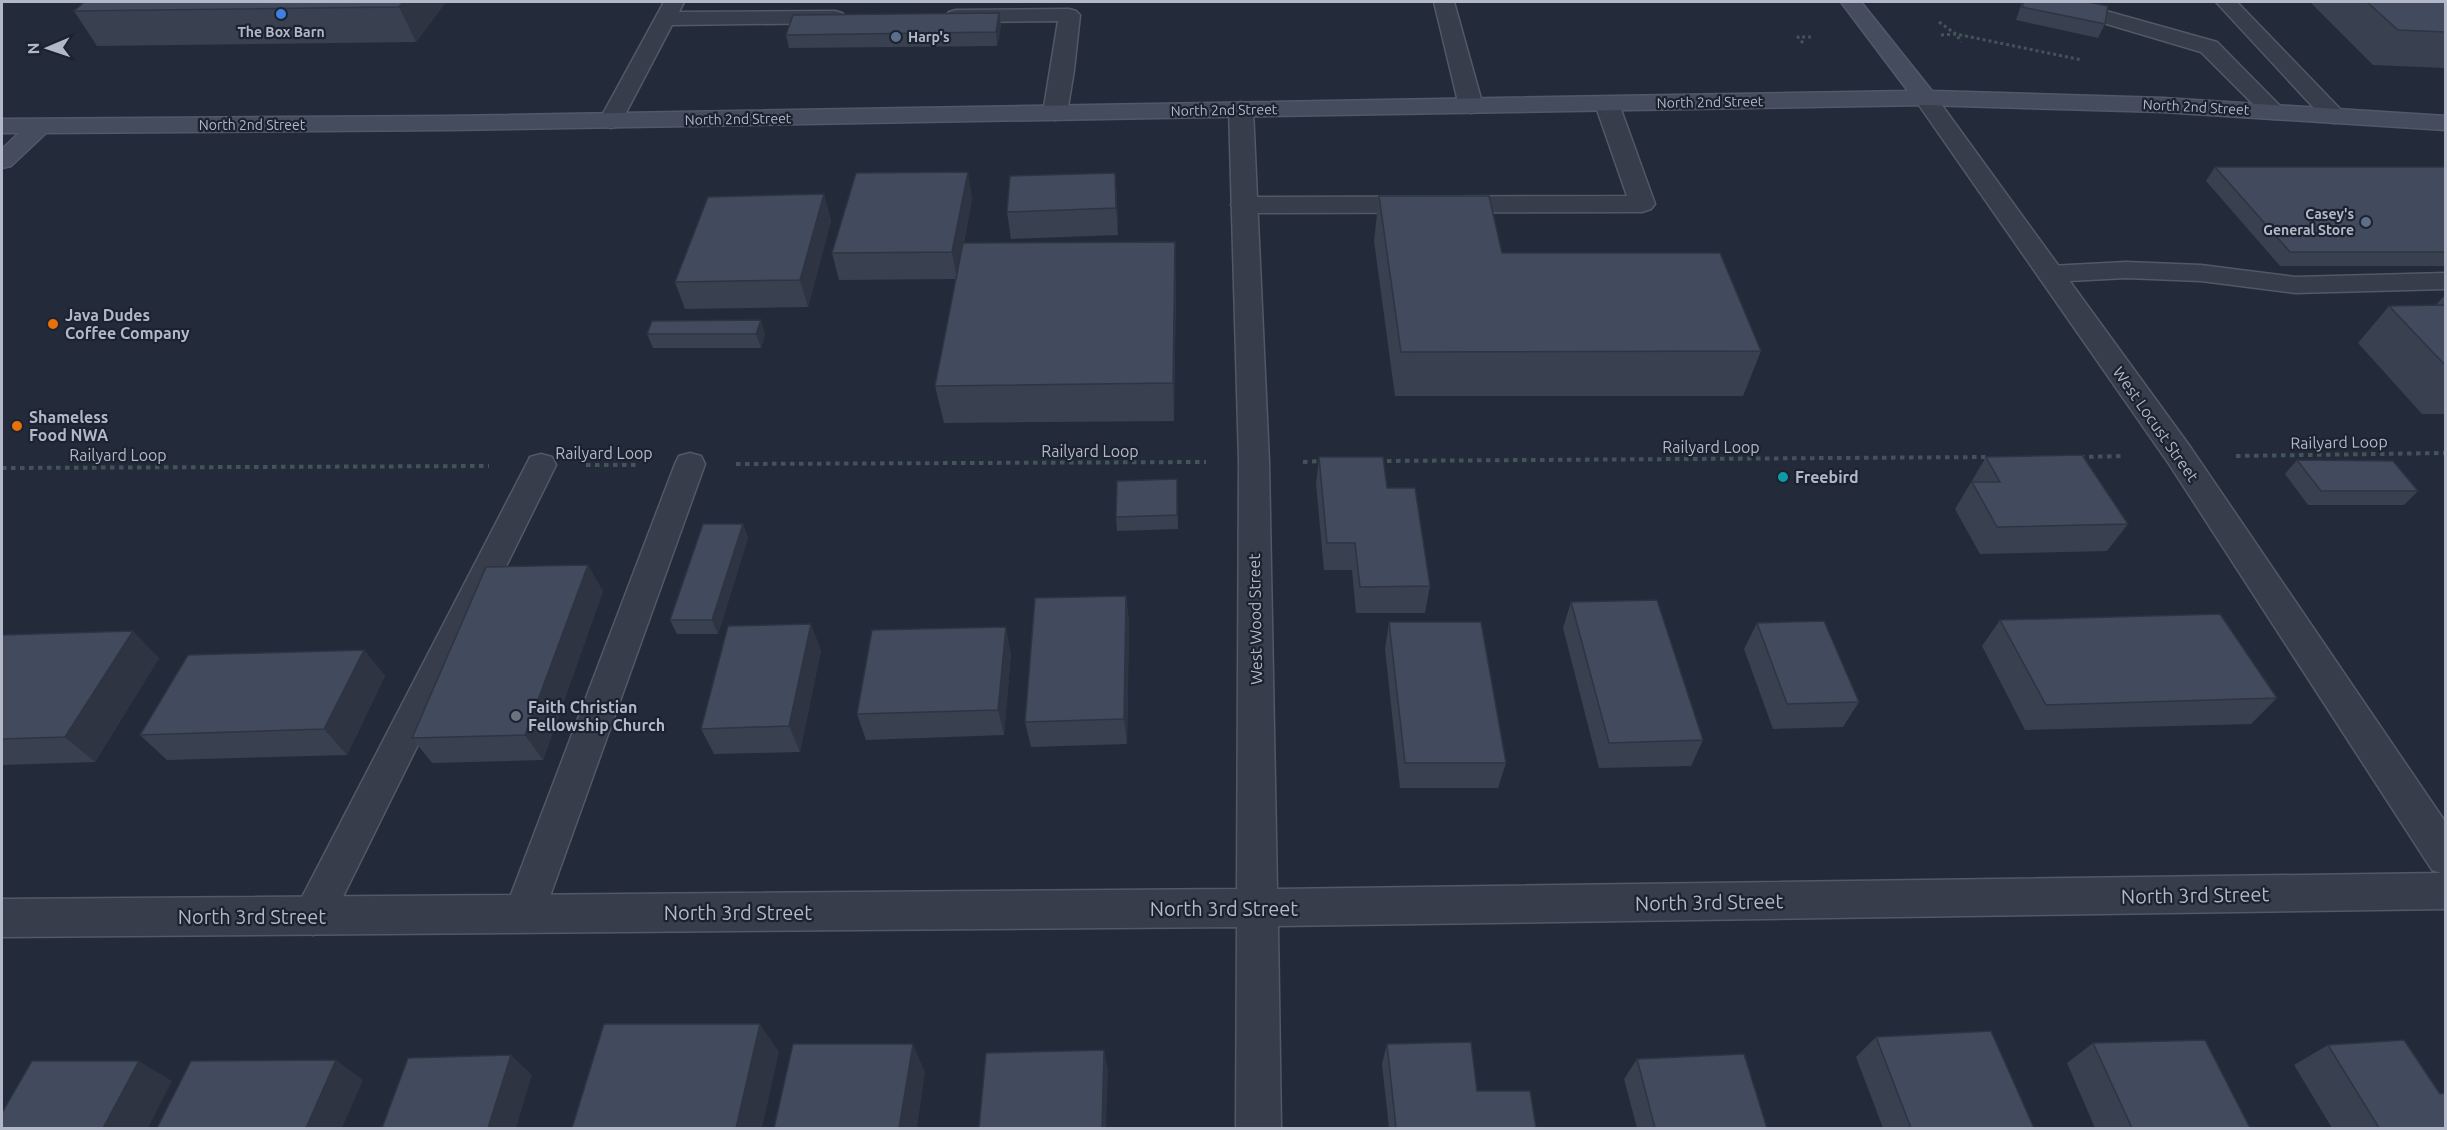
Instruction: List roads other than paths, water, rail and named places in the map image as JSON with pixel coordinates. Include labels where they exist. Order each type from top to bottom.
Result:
[{"type":"main road","name":"West Locust Street","points":[[1851,2],[1925,98]]},
{"type":"main road","name":"North 2nd Street","points":[[2,126],[611,121],[1925,98],[2163,105],[2445,123]]},
{"type":"main road","points":[[2,161],[40,126]]},
{"type":"street","points":[[1444,2],[1471,106]]},
{"type":"street","points":[[2053,2],[2209,47],[2274,112]]},
{"type":"street","points":[[2226,2],[2334,116]]},
{"type":"street","points":[[938,16],[1070,8],[1063,70],[1054,113]]},
{"type":"street","points":[[611,121],[670,10],[856,17]]},
{"type":"street","name":"West Locust Street","points":[[1925,98],[2180,456],[2445,857]]},
{"type":"street","points":[[1244,205],[1642,204],[1607,104]]},
{"type":"street","name":"West Wood Street","points":[[1241,110],[1254,462],[1259,1128]]},
{"type":"street","points":[[2050,274],[2126,270],[2201,273],[2295,285],[2445,281]]},
{"type":"street","points":[[313,915],[541,465]]},
{"type":"street","points":[[524,913],[690,465]]},
{"type":"street","name":"North 3rd Street","points":[[2,918],[1258,908],[2445,891]]},
{"type":"place","name":"The Box Barn","points":[[281,14]]},
{"type":"place","name":"Harp's","points":[[896,37]]},
{"type":"place","name":"Casey's General Store","points":[[2366,222]]},
{"type":"place","name":"Java Dudes Coffee Company","points":[[53,324]]},
{"type":"place","name":"Shameless Food NWA","points":[[17,426]]},
{"type":"place","name":"Freebird","points":[[1783,477]]},
{"type":"place","name":"Faith Christian Fellowship Church","points":[[516,716]]}]
